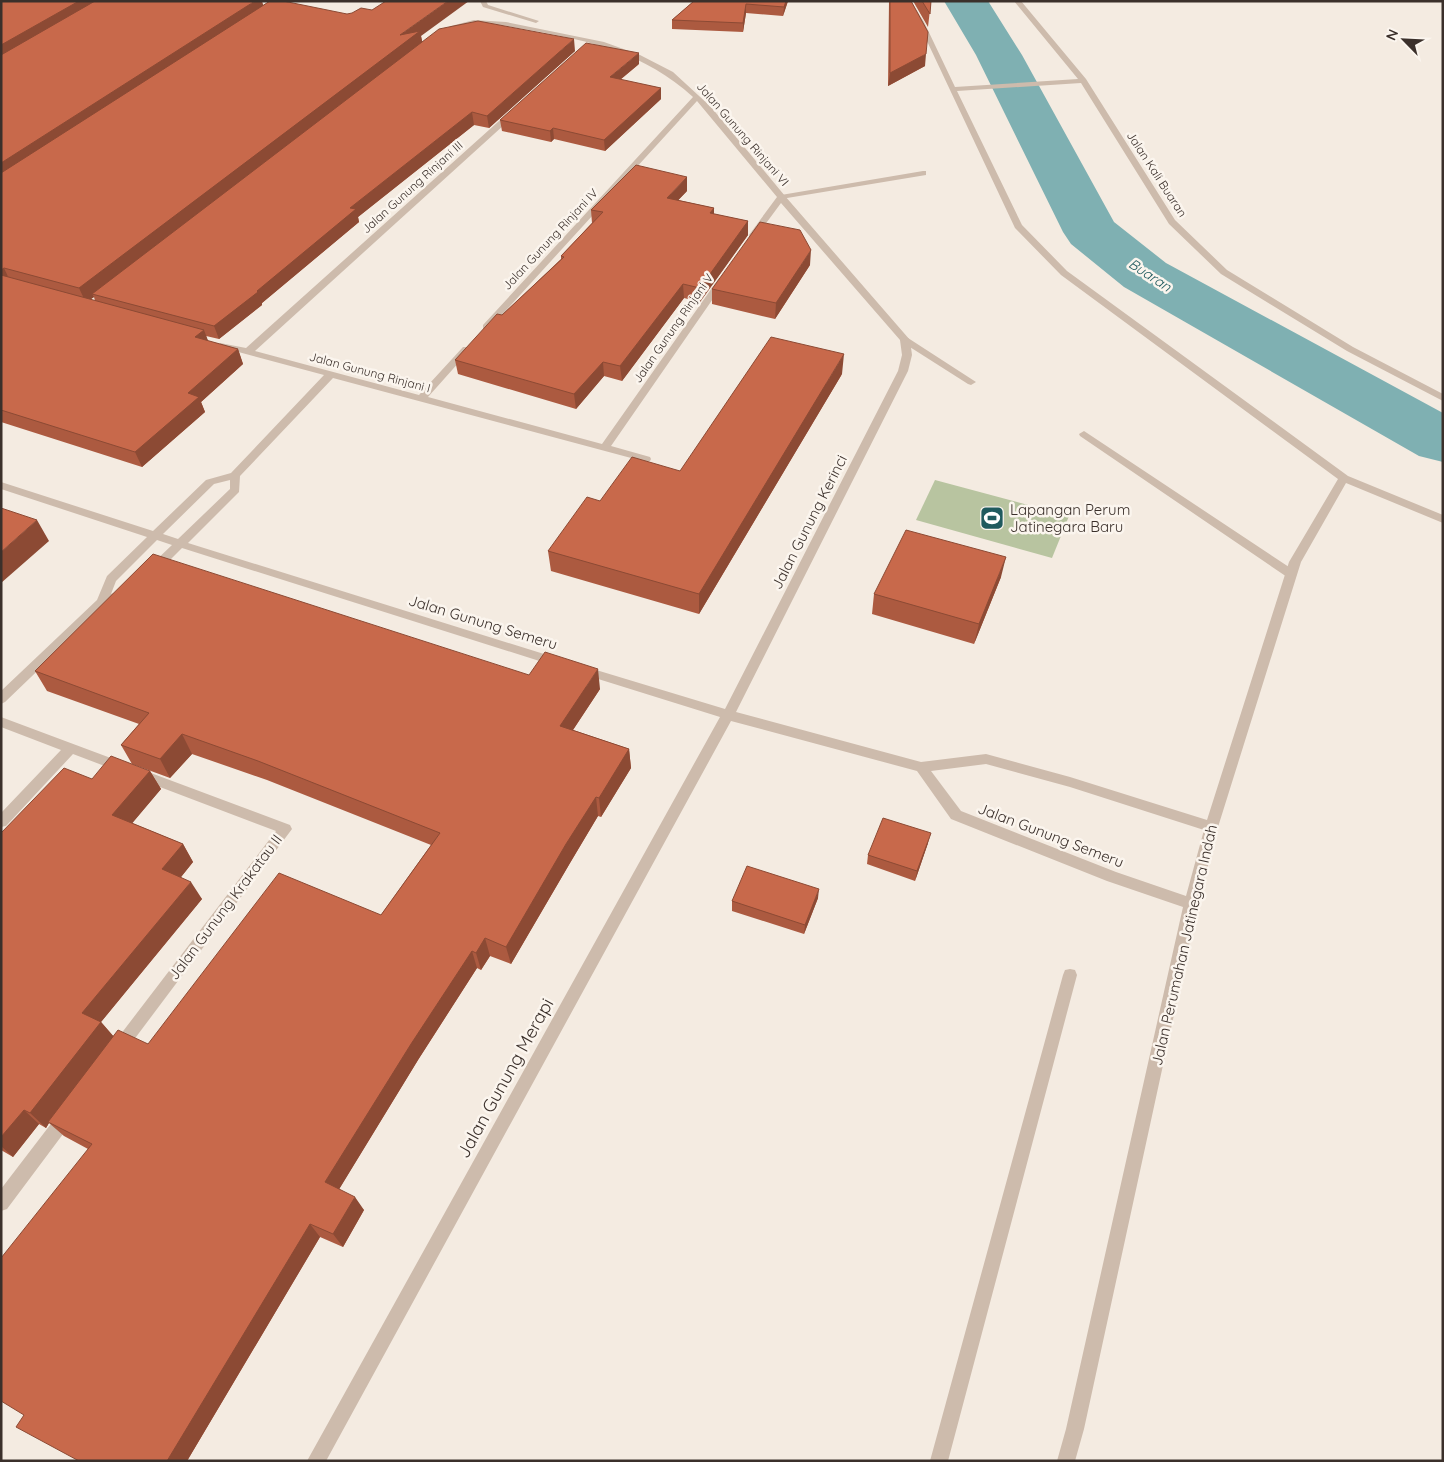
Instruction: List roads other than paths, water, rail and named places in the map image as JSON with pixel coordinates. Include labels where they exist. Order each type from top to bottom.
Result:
[{"type":"street","points":[[481,1],[486,6],[524,19],[561,26]]},
{"type":"street","points":[[908,1],[921,22],[1018,226],[1064,273],[1344,478],[1443,519]]},
{"type":"street","name":"Jalan Kali Buaran","points":[[1017,1],[1083,81],[1172,222],[1224,272],[1350,349],[1443,398]]},
{"type":"street","name":"Jalan Gunung Rinjani VI","points":[[436,40],[451,28],[468,22],[497,22],[566,34],[593,42],[635,55],[670,74],[697,97],[905,340],[971,382]]},
{"type":"street","points":[[584,49],[593,42]]},
{"type":"street","points":[[953,89],[1083,81]]},
{"type":"street","name":"Jalan Gunung Rinjani IV","points":[[480,334],[697,97]]},
{"type":"street","name":"Jalan Gunung Rinjani III","points":[[248,352],[518,108]]},
{"type":"street","points":[[745,248],[781,197],[923,173]]},
{"type":"street","name":"Jalan Gunung Rinjani V","points":[[604,448],[728,272]]},
{"type":"street","name":"Jalan Gunung Kerinci","points":[[728,715],[903,370],[907,355],[905,340]]},
{"type":"street","points":[[420,399],[474,341]]},
{"type":"street","name":"Jalan Gunung Rinjani I","points":[[211,342],[646,459]]},
{"type":"street","points":[[102,602],[111,579],[210,482],[235,475],[331,374]]},
{"type":"street","points":[[1084,434],[1291,574]]},
{"type":"street","points":[[145,578],[235,490],[235,475]]},
{"type":"street","name":"Jalan Perumahan Jatinegara Indah","points":[[1066,1461],[1075,1429],[1191,904],[1212,827],[1291,574],[1344,478]]},
{"type":"street","name":"Jalan Gunung Semeru","points":[[1,485],[180,544],[728,715],[921,768],[986,759],[1070,782],[1212,827]]},
{"type":"street","points":[[1,699],[102,602],[134,588]]},
{"type":"street","name":"Jalan Gunung Merapi","points":[[316,1461],[728,715]]},
{"type":"street","name":"Jalan Gunung Krakatau II","points":[[1,722],[285,829],[110,1060]]},
{"type":"street","points":[[1,822],[71,748]]},
{"type":"street","name":"Jalan Gunung Semeru","points":[[921,768],[956,815],[1112,877],[1191,904]]},
{"type":"street","points":[[939,1461],[1070,975]]},
{"type":"street","points":[[1,1203],[74,1108]]},
{"type":"street","name":"Jalan Perumahan Jatinegara Indah","points":[[1075,1429],[1076,1461]]},
{"type":"waterway","name":"Buaran","points":[[966,1],[999,55],[1091,232],[1145,275],[1443,441]]},
{"type":"place","name":"Lapangan Perum Jatinegara Baru","points":[[992,518]]}]
